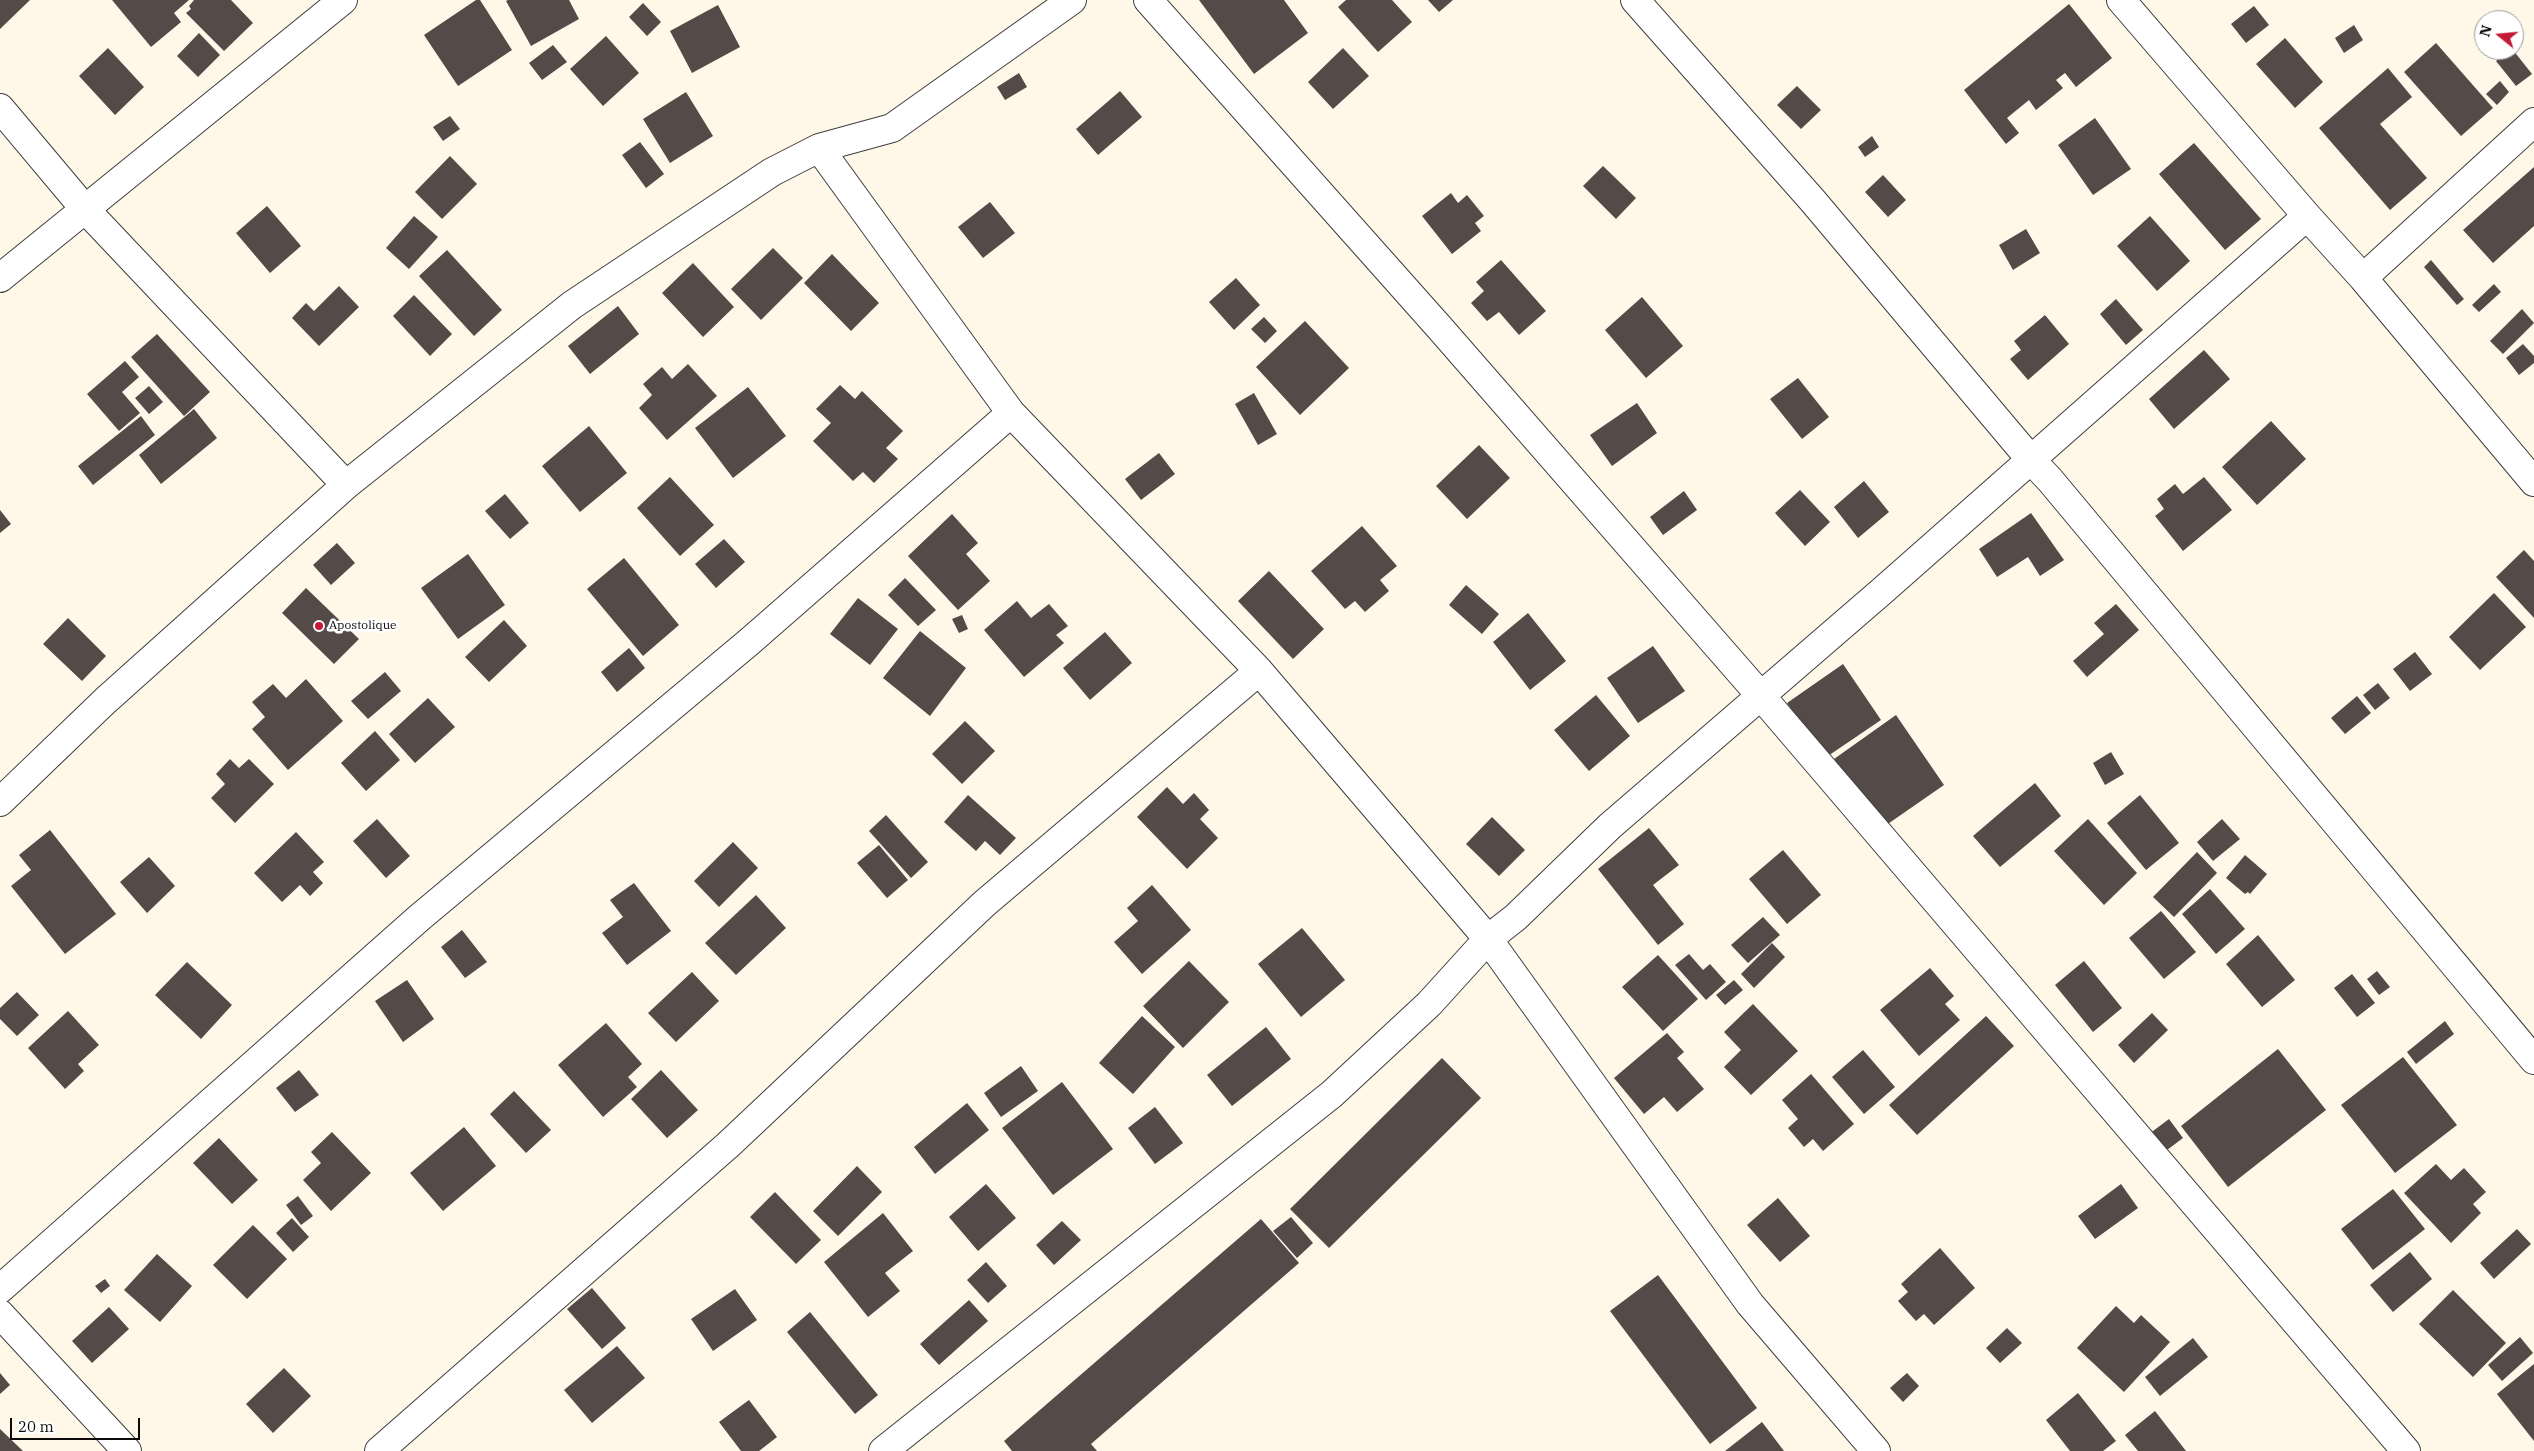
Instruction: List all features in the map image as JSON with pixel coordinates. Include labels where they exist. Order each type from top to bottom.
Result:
[{"type":"street","points":[[0,278],[343,0]]},
{"type":"street","points":[[0,802],[106,701],[346,485],[572,304],[772,172],[819,148],[892,128],[1072,0]]},
{"type":"street","points":[[1148,0],[1439,327],[1761,696],[2406,1451]]},
{"type":"street","points":[[1635,0],[1813,201],[2031,460],[2050,480],[2534,1060]]},
{"type":"street","points":[[2121,0],[2306,216],[2363,278],[2534,482]]},
{"type":"street","points":[[0,108],[84,208],[346,485]]},
{"type":"street","points":[[2363,278],[2534,122]]},
{"type":"street","points":[[819,148],[1011,413],[1260,671],[1488,939],[1750,1304],[1876,1451]]},
{"type":"street","points":[[883,1451],[1332,1094],[1428,1004],[1488,939],[1516,917],[1610,826],[2031,460],[2306,216]]},
{"type":"street","points":[[0,1289],[419,918],[749,642],[1011,413]]},
{"type":"street","points":[[380,1451],[728,1145],[985,903],[1260,671]]},
{"type":"street","points":[[0,1314],[127,1451]]},
{"type":"building","points":[[0,0],[30,0],[0,29]]},
{"type":"building","points":[[112,0],[189,0],[174,13],[181,22],[151,47]]},
{"type":"building","points":[[194,0],[231,0],[253,23],[224,51],[186,13],[191,9],[189,6]]},
{"type":"building","points":[[476,0],[480,0],[512,50],[458,86],[424,35]]},
{"type":"building","points":[[569,0],[579,19],[531,46],[506,1]]},
{"type":"building","points":[[1199,0],[1284,0],[1308,33],[1254,74]]},
{"type":"building","points":[[1346,0],[1392,0],[1412,22],[1378,52],[1338,7]]},
{"type":"building","points":[[1428,0],[1453,0],[1439,12]]},
{"type":"building","points":[[643,3],[661,22],[647,36],[629,17]]},
{"type":"building","points":[[2069,4],[2112,58],[2076,87],[2065,73],[2056,80],[2063,88],[2036,110],[2029,100],[2007,118],[2019,133],[2006,144],[1964,90]]},
{"type":"building","points":[[718,5],[740,47],[692,73],[670,31]]},
{"type":"building","points":[[2254,6],[2269,25],[2246,43],[2231,24]]},
{"type":"building","points":[[2354,25],[2363,40],[2344,53],[2335,38]]},
{"type":"building","points":[[199,33],[220,55],[198,77],[177,56]]},
{"type":"building","points":[[606,36],[639,73],[603,106],[570,69]]},
{"type":"building","points":[[2285,38],[2323,82],[2295,108],[2256,64]]},
{"type":"building","points":[[2436,43],[2493,108],[2461,136],[2404,72]]},
{"type":"building","points":[[553,45],[567,62],[542,80],[529,63]]},
{"type":"building","points":[[108,48],[144,87],[115,115],[79,76]]},
{"type":"building","points":[[1343,48],[1369,76],[1333,109],[1308,82]]},
{"type":"building","points":[[2521,60],[2532,74],[2516,86],[2496,61]]},
{"type":"building","points":[[2388,68],[2412,97],[2380,124],[2427,178],[2390,210],[2319,128]]},
{"type":"building","points":[[1019,73],[1027,87],[1005,100],[997,87]]},
{"type":"building","points":[[2500,81],[2509,92],[2497,105],[2486,94]]},
{"type":"building","points":[[1797,86],[1821,110],[1801,129],[1777,105]]},
{"type":"building","points":[[1120,91],[1142,117],[1098,155],[1076,129]]},
{"type":"building","points":[[686,92],[713,136],[670,163],[643,119]]},
{"type":"building","points":[[450,116],[460,129],[443,141],[433,127]]},
{"type":"building","points":[[2095,118],[2131,169],[2093,195],[2058,145]]},
{"type":"building","points":[[1872,136],[1879,147],[1865,157],[1858,147]]},
{"type":"building","points":[[640,142],[664,174],[646,188],[622,155]]},
{"type":"building","points":[[2194,143],[2261,219],[2225,250],[2159,174]]},
{"type":"building","points":[[450,156],[477,184],[442,219],[415,192]]},
{"type":"building","points":[[1603,166],[1636,198],[1616,219],[1583,186]]},
{"type":"building","points":[[2534,167],[2534,226],[2493,263],[2463,230]]},
{"type":"building","points":[[1883,175],[1906,200],[1888,217],[1865,192]]},
{"type":"building","points":[[1451,193],[1458,203],[1467,195],[1484,216],[1475,223],[1481,231],[1452,254],[1422,216]]},
{"type":"building","points":[[990,202],[1015,233],[983,258],[958,227]]},
{"type":"building","points":[[267,206],[301,246],[270,273],[236,233]]},
{"type":"building","points":[[414,216],[438,237],[409,269],[386,248]]},
{"type":"building","points":[[2150,216],[2190,261],[2157,291],[2117,246]]},
{"type":"building","points":[[2026,229],[2040,253],[2013,270],[1999,245]]},
{"type":"building","points":[[773,248],[803,278],[761,320],[731,289]]},
{"type":"building","points":[[447,250],[502,310],[474,336],[419,276]]},
{"type":"building","points":[[832,254],[879,303],[851,331],[804,283]]},
{"type":"building","points":[[1501,260],[1546,311],[1519,335],[1499,312],[1487,321],[1471,303],[1484,291],[1476,282]]},
{"type":"building","points":[[2431,260],[2464,299],[2457,305],[2424,267]]},
{"type":"building","points":[[693,263],[734,307],[703,337],[662,293]]},
{"type":"building","points":[[1236,278],[1260,305],[1234,330],[1209,302]]},
{"type":"building","points":[[2494,284],[2501,292],[2479,312],[2472,305]]},
{"type":"building","points":[[339,286],[359,307],[319,346],[292,318],[306,303],[314,311]]},
{"type":"building","points":[[414,295],[452,334],[430,356],[393,316]]},
{"type":"building","points":[[1642,297],[1683,346],[1646,378],[1605,330]]},
{"type":"building","points":[[2116,299],[2143,330],[2126,345],[2100,314]]},
{"type":"building","points":[[618,306],[639,334],[590,374],[568,346]]},
{"type":"building","points":[[2522,309],[2534,323],[2503,354],[2490,341]]},
{"type":"building","points":[[2045,315],[2069,344],[2028,380],[2010,359],[2021,350],[2014,341]]},
{"type":"building","points":[[1264,317],[1277,331],[1265,343],[1251,329]]},
{"type":"building","points":[[1305,321],[1349,368],[1300,415],[1256,367]]},
{"type":"building","points":[[157,334],[210,392],[184,416],[131,357]]},
{"type":"building","points":[[2523,344],[2534,356],[2534,363],[2519,375],[2506,358]]},
{"type":"building","points":[[2204,350],[2230,379],[2174,429],[2149,399]]},
{"type":"building","points":[[125,361],[139,377],[122,392],[140,413],[119,431],[87,394]]},
{"type":"building","points":[[688,364],[717,396],[667,440],[639,408],[652,395],[643,384],[662,367],[672,379]]},
{"type":"building","points":[[1798,378],[1829,417],[1802,439],[1770,399]]},
{"type":"building","points":[[840,385],[855,399],[862,391],[903,431],[886,448],[898,459],[874,483],[863,472],[853,481],[813,441],[831,423],[816,409]]},
{"type":"building","points":[[149,386],[163,402],[149,414],[135,398]]},
{"type":"building","points":[[748,387],[786,436],[733,478],[695,428]]},
{"type":"building","points":[[1254,393],[1277,434],[1258,445],[1235,404]]},
{"type":"building","points":[[1637,403],[1657,433],[1612,466],[1590,435]]},
{"type":"building","points":[[194,409],[217,438],[161,484],[139,455]]},
{"type":"building","points":[[141,416],[155,435],[93,485],[78,466]]},
{"type":"building","points":[[2271,421],[2306,459],[2257,505],[2222,467]]},
{"type":"building","points":[[589,426],[627,473],[580,512],[542,466]]},
{"type":"building","points":[[1479,445],[1510,478],[1467,519],[1436,486]]},
{"type":"building","points":[[1159,453],[1175,474],[1141,500],[1125,479]]},
{"type":"building","points":[[670,477],[714,525],[680,556],[637,508]]},
{"type":"building","points":[[2204,477],[2232,510],[2183,551],[2155,516],[2164,509],[2157,499],[2175,484],[2183,494]]},
{"type":"building","points":[[1864,481],[1889,512],[1858,538],[1834,507]]},
{"type":"building","points":[[1800,490],[1830,522],[1805,546],[1775,513]]},
{"type":"building","points":[[1684,491],[1697,510],[1663,535],[1650,517]]},
{"type":"building","points":[[505,494],[529,523],[510,539],[485,511]]},
{"type":"building","points":[[0,510],[11,524],[0,533]]},
{"type":"building","points":[[2031,513],[2064,560],[2040,576],[2028,557],[1997,577],[1979,549]]},
{"type":"building","points":[[952,514],[978,543],[966,554],[990,581],[958,610],[908,556]]},
{"type":"building","points":[[1362,526],[1397,566],[1380,580],[1389,591],[1365,612],[1355,601],[1345,609],[1311,571]]},
{"type":"building","points":[[724,539],[745,562],[716,588],[695,564]]},
{"type":"building","points":[[337,543],[355,563],[331,585],[313,565]]},
{"type":"building","points":[[2524,550],[2534,561],[2534,618],[2496,577]]},
{"type":"building","points":[[468,554],[505,605],[458,639],[421,588]]},
{"type":"building","points":[[624,558],[679,625],[643,656],[587,589]]},
{"type":"building","points":[[1269,571],[1324,629],[1293,659],[1238,601]]},
{"type":"building","points":[[905,578],[936,610],[918,626],[888,595]]},
{"type":"building","points":[[1466,585],[1499,614],[1482,634],[1449,605]]},
{"type":"building","points":[[306,588],[359,639],[334,664],[282,613]]},
{"type":"building","points":[[2494,593],[2526,627],[2480,670],[2449,637]]},
{"type":"building","points":[[858,598],[898,629],[870,665],[830,634]]},
{"type":"building","points":[[1017,601],[1031,618],[1049,604],[1068,626],[1056,635],[1064,643],[1024,677],[984,630]]},
{"type":"building","points":[[2116,604],[2139,630],[2087,677],[2073,661],[2104,634],[2094,623]]},
{"type":"building","points":[[1528,613],[1566,661],[1530,690],[1493,642]]},
{"type":"building","points":[[962,615],[968,629],[959,633],[952,619]]},
{"type":"building","points":[[68,618],[106,656],[82,681],[43,644]]},
{"type":"building","points":[[504,620],[527,646],[489,682],[465,657]]},
{"type":"building","points":[[920,631],[966,668],[930,716],[883,678]]},
{"type":"building","points":[[1105,632],[1132,663],[1090,700],[1063,668]]},
{"type":"building","points":[[1653,646],[1685,691],[1638,723],[1607,678]]},
{"type":"building","points":[[629,648],[645,668],[617,692],[601,672]]},
{"type":"building","points":[[2415,652],[2432,674],[2410,691],[2393,669]]},
{"type":"building","points":[[1843,664],[1881,720],[1825,758],[1787,703]]},
{"type":"building","points":[[385,672],[401,691],[368,719],[351,701]]},
{"type":"building","points":[[306,679],[343,721],[288,770],[252,729],[265,717],[252,702],[273,684],[286,698]]},
{"type":"building","points":[[2378,683],[2390,698],[2375,710],[2363,695]]},
{"type":"building","points":[[1596,695],[1630,736],[1589,771],[1554,730]]},
{"type":"building","points":[[2357,696],[2371,713],[2345,734],[2331,718]]},
{"type":"building","points":[[428,698],[455,727],[415,763],[389,734]]},
{"type":"building","points":[[1896,715],[1944,785],[1882,828],[1834,759]]},
{"type":"building","points":[[965,721],[995,751],[962,784],[932,754]]},
{"type":"building","points":[[375,731],[400,760],[366,791],[341,763]]},
{"type":"building","points":[[2111,752],[2124,774],[2105,785],[2093,763]]},
{"type":"building","points":[[230,759],[239,768],[249,759],[274,784],[235,823],[211,798],[225,784],[216,774]]},
{"type":"building","points":[[2035,783],[2061,816],[2000,867],[1973,836]]},
{"type":"building","points":[[1167,787],[1183,804],[1194,793],[1209,810],[1200,819],[1218,838],[1187,869],[1137,817]]},
{"type":"building","points":[[968,795],[1016,838],[1000,855],[985,841],[976,851],[944,822]]},
{"type":"building","points":[[2140,795],[2179,843],[2146,870],[2107,823]]},
{"type":"building","points":[[886,815],[928,862],[911,878],[869,831]]},
{"type":"building","points":[[1492,817],[1525,850],[1499,876],[1466,844]]},
{"type":"building","points":[[377,819],[410,856],[386,878],[353,841]]},
{"type":"building","points":[[2088,819],[2137,873],[2104,905],[2054,851]]},
{"type":"building","points":[[2222,819],[2240,839],[2213,861],[2197,842]]},
{"type":"building","points":[[1649,828],[1679,865],[1653,885],[1684,924],[1658,945],[1598,869]]},
{"type":"building","points":[[50,830],[116,914],[65,954],[11,886],[31,870],[19,855]]},
{"type":"building","points":[[296,832],[324,862],[313,872],[323,883],[310,896],[300,885],[282,902],[254,873]]},
{"type":"building","points":[[733,842],[758,868],[719,907],[694,881]]},
{"type":"building","points":[[879,845],[908,880],[887,898],[857,863]]},
{"type":"building","points":[[1783,850],[1821,895],[1787,924],[1749,879]]},
{"type":"building","points":[[2197,852],[2217,873],[2174,917],[2153,897]]},
{"type":"building","points":[[2245,855],[2267,874],[2250,894],[2248,892],[2245,894],[2226,878]]},
{"type":"building","points":[[149,857],[175,886],[147,913],[120,882]]},
{"type":"building","points":[[634,883],[671,931],[627,965],[602,933],[623,917],[610,900]]},
{"type":"building","points":[[1152,885],[1191,930],[1142,974],[1114,942],[1138,921],[1127,908]]},
{"type":"building","points":[[2210,889],[2245,929],[2216,954],[2182,914]]},
{"type":"building","points":[[756,895],[786,928],[736,975],[705,943]]},
{"type":"building","points":[[2161,911],[2196,952],[2164,979],[2129,938]]},
{"type":"building","points":[[1763,917],[1780,935],[1748,963],[1731,945]]},
{"type":"building","points":[[1302,928],[1345,980],[1301,1017],[1258,964]]},
{"type":"building","points":[[462,930],[487,962],[465,978],[441,947]]},
{"type":"building","points":[[2258,935],[2295,980],[2262,1007],[2226,964]]},
{"type":"building","points":[[1772,943],[1785,957],[1754,988],[1741,974]]},
{"type":"building","points":[[1689,954],[1703,970],[1710,964],[1726,982],[1706,1000],[1675,965]]},
{"type":"building","points":[[1658,955],[1698,999],[1663,1031],[1622,987]]},
{"type":"building","points":[[1189,961],[1229,1002],[1183,1048],[1143,1006]]},
{"type":"building","points":[[2084,961],[2122,1008],[2093,1032],[2055,985]]},
{"type":"building","points":[[187,962],[232,1005],[201,1039],[155,995]]},
{"type":"building","points":[[1930,968],[1954,996],[1945,1004],[1960,1020],[1919,1056],[1880,1010]]},
{"type":"building","points":[[2377,971],[2390,987],[2379,995],[2367,979]]},
{"type":"building","points":[[692,972],[719,1001],[676,1042],[648,1013]]},
{"type":"building","points":[[2352,974],[2375,1003],[2357,1017],[2334,988]]},
{"type":"building","points":[[407,980],[434,1019],[403,1042],[375,1001]]},
{"type":"building","points":[[1734,980],[1743,990],[1725,1005],[1716,995]]},
{"type":"building","points":[[17,992],[39,1015],[17,1036],[0,1019],[0,1008]]},
{"type":"building","points":[[1753,1004],[1798,1051],[1751,1095],[1724,1067],[1741,1050],[1724,1032]]},
{"type":"building","points":[[68,1011],[99,1045],[78,1064],[84,1071],[65,1089],[28,1048]]},
{"type":"building","points":[[2152,1013],[2168,1030],[2134,1063],[2118,1045]]},
{"type":"building","points":[[1142,1016],[1175,1047],[1133,1094],[1099,1063]]},
{"type":"building","points":[[1986,1016],[2014,1046],[1917,1135],[1889,1105]]},
{"type":"building","points":[[2445,1021],[2454,1034],[2416,1064],[2407,1052]]},
{"type":"building","points":[[606,1023],[642,1064],[628,1077],[637,1087],[603,1117],[558,1065]]},
{"type":"building","points":[[1266,1027],[1291,1059],[1232,1106],[1207,1075]]},
{"type":"building","points":[[1667,1033],[1684,1052],[1677,1058],[1704,1089],[1677,1112],[1664,1097],[1644,1114],[1614,1078]]},
{"type":"building","points":[[2278,1049],[2326,1110],[2228,1187],[2181,1126]]},
{"type":"building","points":[[1863,1050],[1895,1087],[1864,1114],[1832,1077]]},
{"type":"building","points":[[2403,1057],[2457,1125],[2395,1173],[2341,1105]]},
{"type":"building","points":[[1442,1058],[1481,1098],[1329,1248],[1290,1209]]},
{"type":"building","points":[[1021,1066],[1038,1091],[1001,1117],[984,1093]]},
{"type":"building","points":[[299,1070],[319,1095],[295,1112],[276,1088]]},
{"type":"building","points":[[661,1070],[698,1110],[667,1138],[631,1099]]},
{"type":"building","points":[[1811,1074],[1854,1124],[1823,1151],[1813,1139],[1804,1147],[1788,1128],[1798,1119],[1782,1100]]},
{"type":"building","points":[[1062,1082],[1113,1149],[1053,1195],[1002,1128]]},
{"type":"building","points":[[514,1091],[551,1130],[526,1153],[490,1114]]},
{"type":"building","points":[[967,1103],[989,1130],[935,1174],[914,1147]]},
{"type":"building","points":[[1155,1107],[1183,1143],[1155,1164],[1128,1128]]},
{"type":"building","points":[[2169,1119],[2183,1138],[2163,1153],[2149,1134]]},
{"type":"building","points":[[464,1127],[496,1166],[443,1211],[410,1173]]},
{"type":"building","points":[[332,1132],[371,1173],[331,1211],[303,1180],[321,1163],[311,1152]]},
{"type":"building","points":[[219,1138],[258,1180],[232,1204],[193,1163]]},
{"type":"building","points":[[2436,1164],[2451,1180],[2464,1168],[2486,1192],[2473,1204],[2481,1213],[2451,1243],[2404,1193]]},
{"type":"building","points":[[857,1166],[882,1192],[838,1236],[813,1211]]},
{"type":"building","points":[[986,1184],[1016,1218],[978,1251],[949,1217]]},
{"type":"building","points":[[2121,1184],[2138,1208],[2095,1239],[2078,1216]]},
{"type":"building","points":[[2393,1189],[2425,1229],[2373,1270],[2341,1229]]},
{"type":"building","points":[[775,1192],[821,1240],[796,1264],[750,1217]]},
{"type":"building","points":[[298,1196],[313,1216],[301,1225],[286,1205]]},
{"type":"building","points":[[1778,1198],[1810,1236],[1780,1262],[1747,1225]]},
{"type":"building","points":[[883,1213],[913,1251],[885,1273],[900,1291],[868,1317],[824,1262]]},
{"type":"building","points":[[1291,1217],[1313,1243],[1297,1258],[1273,1231]]},
{"type":"building","points":[[292,1218],[309,1237],[293,1252],[276,1233]]},
{"type":"building","points":[[1261,1219],[1299,1263],[1091,1444],[1097,1451],[1012,1451],[1004,1441]]},
{"type":"building","points":[[1062,1221],[1081,1240],[1054,1265],[1036,1245]]},
{"type":"building","points":[[253,1225],[287,1259],[247,1299],[213,1265]]},
{"type":"building","points":[[2517,1229],[2531,1244],[2494,1279],[2480,1263]]},
{"type":"building","points":[[1940,1248],[1975,1288],[1934,1325],[1924,1314],[1916,1321],[1898,1301],[1908,1292],[1901,1284]]},
{"type":"building","points":[[2410,1252],[2432,1279],[2393,1312],[2370,1285]]},
{"type":"building","points":[[157,1254],[192,1286],[160,1322],[124,1290]]},
{"type":"building","points":[[986,1262],[1007,1286],[988,1303],[967,1280]]},
{"type":"building","points":[[1658,1275],[1757,1408],[1710,1444],[1610,1311]]},
{"type":"building","points":[[105,1279],[110,1286],[101,1293],[95,1286]]},
{"type":"building","points":[[592,1288],[626,1328],[602,1349],[567,1309]]},
{"type":"building","points":[[735,1289],[757,1320],[713,1351],[691,1319]]},
{"type":"building","points":[[2453,1290],[2506,1343],[2473,1377],[2419,1324]]},
{"type":"building","points":[[969,1300],[988,1321],[939,1365],[920,1344]]},
{"type":"building","points":[[2116,1306],[2134,1323],[2141,1315],[2170,1342],[2124,1392],[2077,1348]]},
{"type":"building","points":[[109,1307],[129,1329],[92,1363],[72,1341]]},
{"type":"building","points":[[810,1312],[878,1395],[855,1414],[787,1332]]},
{"type":"building","points":[[2007,1328],[2022,1343],[2000,1363],[1986,1348]]},
{"type":"building","points":[[2520,1337],[2533,1353],[2502,1381],[2488,1365]]},
{"type":"building","points":[[2193,1338],[2208,1357],[2160,1396],[2145,1377]]},
{"type":"building","points":[[617,1346],[645,1378],[592,1423],[564,1390]]},
{"type":"building","points":[[2534,1364],[2534,1441],[2497,1394]]},
{"type":"building","points":[[284,1368],[311,1396],[273,1433],[246,1404]]},
{"type":"building","points":[[0,1373],[10,1385],[0,1394]]},
{"type":"building","points":[[1907,1373],[1919,1386],[1903,1402],[1890,1388]]},
{"type":"building","points":[[2078,1393],[2116,1441],[2103,1451],[2070,1451],[2046,1420]]},
{"type":"building","points":[[749,1400],[777,1437],[759,1451],[741,1451],[719,1422]]},
{"type":"building","points":[[2155,1411],[2186,1451],[2138,1451],[2125,1435]]},
{"type":"building","points":[[1762,1422],[1784,1451],[1725,1451]]},
{"type":"building","points":[[0,1429],[23,1451],[0,1451]]},
{"type":"place","name":"Apostolique","points":[[319,626]]}]
